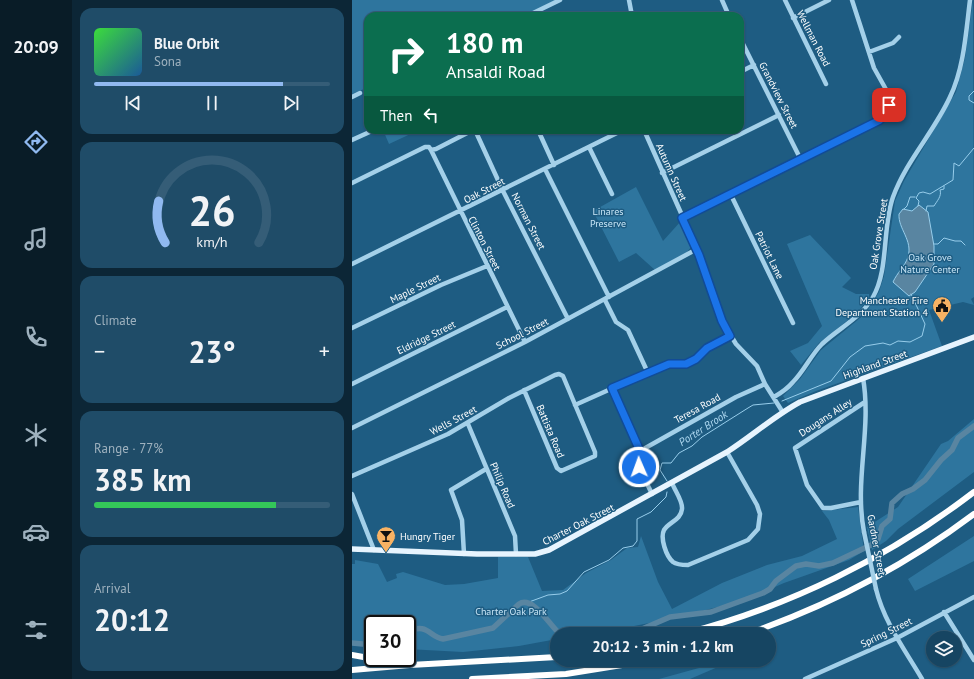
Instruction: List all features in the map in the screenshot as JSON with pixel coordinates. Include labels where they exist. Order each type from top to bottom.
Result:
[{"type":"highway","points":[[706,627],[755,612],[831,580],[903,540],[974,492]]},
{"type":"highway","points":[[765,627],[811,609],[865,583],[921,551],[974,514]]},
{"type":"highway","points":[[352,655],[380,660],[444,660],[463,662]]},
{"type":"highway","points":[[352,670],[399,665],[550,657]]},
{"type":"highway","points":[[472,679],[578,672],[609,667]]},
{"type":"main road","name":"Highland Street","points":[[782,411],[809,398],[974,337]]},
{"type":"main road","name":"Charter Oak Street","points":[[352,549],[464,554],[535,554],[549,550],[727,452],[753,435],[782,411]]},
{"type":"street","points":[[535,12],[560,0]]},
{"type":"street","points":[[630,0],[632,12]]},
{"type":"street","points":[[722,0],[727,12]]},
{"type":"street","name":"Wellman Road","points":[[785,0],[826,84]]},
{"type":"street","points":[[794,18],[829,0]]},
{"type":"street","points":[[682,218],[880,120],[885,114],[889,105],[888,93],[874,68],[852,0]]},
{"type":"street","name":"Oak Grove Street","points":[[774,397],[794,382],[823,344],[859,315],[873,297],[880,278],[888,214],[894,195],[907,169],[950,98],[955,85],[962,60],[970,0]]},
{"type":"street","points":[[869,52],[893,43],[899,37]]},
{"type":"street","name":"Grandview Street","points":[[744,46],[801,160]]},
{"type":"street","points":[[744,70],[754,65]]},
{"type":"street","points":[[352,97],[360,93]]},
{"type":"street","points":[[744,132],[779,115]]},
{"type":"street","points":[[352,140],[365,134]]},
{"type":"street","points":[[352,183],[425,147],[429,147],[431,150],[465,134]]},
{"type":"street","name":"Norman Street","points":[[476,134],[568,319]]},
{"type":"street","points":[[540,134],[554,165]]},
{"type":"street","name":"Oak Street","points":[[352,264],[503,191],[615,134]]},
{"type":"street","name":"Autumn Street","points":[[646,134],[697,249],[718,311],[730,336],[757,366],[765,384],[782,411]]},
{"type":"street","points":[[662,173],[741,134]]},
{"type":"street","points":[[588,147],[612,194]]},
{"type":"street","name":"Clinton Street","points":[[431,150],[460,212],[525,342]]},
{"type":"street","points":[[546,169],[607,298],[614,319],[628,330],[648,373]]},
{"type":"street","name":"Patriot Lane","points":[[731,195],[793,323]]},
{"type":"street","name":"School Street","points":[[352,428],[525,342],[697,249]]},
{"type":"street","name":"Maple Street","points":[[352,328],[441,285],[487,266]]},
{"type":"street","name":"Eldridge Street","points":[[352,384],[507,307]]},
{"type":"street","points":[[575,405],[669,364],[686,364],[696,359],[707,348],[730,336]]},
{"type":"street","name":"Wells Street","points":[[352,476],[448,434],[468,424],[524,390],[560,374]]},
{"type":"street","name":"Battista Road","points":[[524,390],[557,468],[561,471],[595,456],[596,452],[563,376],[560,374]]},
{"type":"street","name":"Gardner Street","points":[[863,378],[865,402],[861,502],[864,532],[876,589],[883,613],[922,679]]},
{"type":"street","name":"Teresa Road","points":[[640,451],[736,397],[765,384]]},
{"type":"street","points":[[612,388],[640,451],[639,467],[652,494]]},
{"type":"street","name":"Dougans Alley","points":[[861,502],[831,508],[823,508],[808,485],[795,448],[865,402]]},
{"type":"street","name":"Philip Road","points":[[468,424],[515,536],[516,554]]},
{"type":"street","points":[[672,483],[682,504],[682,511],[678,518],[664,530],[662,538],[668,556],[674,562],[681,565],[688,565],[748,540],[758,529],[760,514],[727,452]]},
{"type":"street","points":[[464,554],[462,520],[451,490],[486,469]]},
{"type":"street","points":[[352,494],[374,550]]},
{"type":"street","name":"Spring Street","points":[[805,679],[897,638],[974,597]]},
{"type":"street","points":[[944,612],[974,660]]},
{"type":"green space","points":[[352,0],[556,0],[531,12],[364,12],[364,89],[352,94]]},
{"type":"green space","name":"Oak Grove Nature Center","points":[[973,0],[974,297],[971,299],[974,305],[963,302],[929,310],[942,346],[816,391],[788,403],[783,396],[800,379],[821,350],[865,314],[879,292],[884,276],[895,201],[904,181],[956,92],[965,58]]},
{"type":"green space","points":[[385,134],[410,134],[389,144]]},
{"type":"green space","name":"Linares Preserve","points":[[636,187],[663,241],[681,221],[692,246],[687,252],[655,270],[636,253],[619,262],[593,211]]},
{"type":"green space","points":[[810,235],[851,278],[842,287],[856,294],[869,294],[869,298],[857,313],[819,343],[801,365],[790,351],[808,343],[822,326],[787,244]]},
{"type":"green space","points":[[974,419],[974,472],[898,529],[886,541],[872,550],[867,527],[898,507],[941,444],[948,441]]},
{"type":"green space","name":"Charter Oak Park","points":[[858,507],[864,551],[849,560],[784,583],[742,601],[629,627],[550,627],[550,640],[519,646],[463,652],[416,649],[416,615],[364,615],[364,645],[352,644],[352,564],[355,564],[355,560],[378,564],[387,582],[397,578],[396,574],[403,572],[445,585],[464,584],[498,578],[498,557],[528,557],[542,591],[563,590],[586,573],[611,560],[627,548],[638,547],[641,536],[658,582],[672,609],[722,583],[767,565],[802,556],[837,539],[829,520],[822,511]]},
{"type":"green space","points":[[974,536],[974,561],[915,591],[908,579]]},
{"type":"green space","points":[[703,667],[718,667],[690,679],[659,679]]},
{"type":"shaded area","points":[[919,205],[928,212],[934,246],[934,264],[915,292],[909,296],[893,282],[907,260],[909,251],[909,245],[899,219],[899,214],[903,209],[912,211]]},
{"type":"waterway","points":[[974,91],[969,96],[969,100],[974,103]]},
{"type":"waterway","points":[[918,206],[919,201],[916,198],[919,193],[923,192],[930,194],[953,180],[954,163],[959,166],[974,148]]},
{"type":"waterway","points":[[926,211],[927,206],[934,206],[940,196],[940,190],[944,189],[944,186]]},
{"type":"waterway","points":[[904,209],[907,206],[910,197],[915,197]]},
{"type":"waterway","points":[[934,244],[938,244],[944,238],[961,241],[965,245]]},
{"type":"waterway","name":"Porter Brook","points":[[782,401],[831,381],[850,357],[865,346],[883,343],[890,345],[898,341],[910,342],[922,336],[925,324],[911,294]]},
{"type":"waterway","name":"Porter Brook","points":[[667,481],[660,470],[662,463],[671,463],[679,453],[692,446],[702,437],[753,405],[774,403]]},
{"type":"waterway","points":[[647,627],[670,617],[711,612],[763,593],[770,589],[776,581],[796,566],[806,564],[819,566],[833,563],[871,545],[878,539],[882,526],[890,519],[892,503],[902,494],[913,489],[925,480],[941,460],[952,450],[958,438],[974,426]]},
{"type":"waterway","name":"Porter Brook","points":[[529,602],[548,595],[560,594],[567,591],[584,572],[609,560],[623,548],[633,546],[637,541],[637,519],[651,512],[666,497],[667,492]]},
{"type":"waterway","points":[[416,629],[424,629],[434,636],[443,639],[493,628],[519,604],[524,602],[535,607],[553,627]]},
{"type":"waterway","points":[[352,643],[364,644]]},
{"type":"place","name":"Manchester Fire Department Station 4","points":[[942,323]]},
{"type":"place","name":"Hungry Tiger","points":[[386,553]]},
{"type":"route","points":[[639,467],[640,451],[612,388],[669,364],[686,364],[696,359],[707,348],[730,336],[718,311],[697,249],[682,218],[880,120],[885,114],[889,105]]}]
